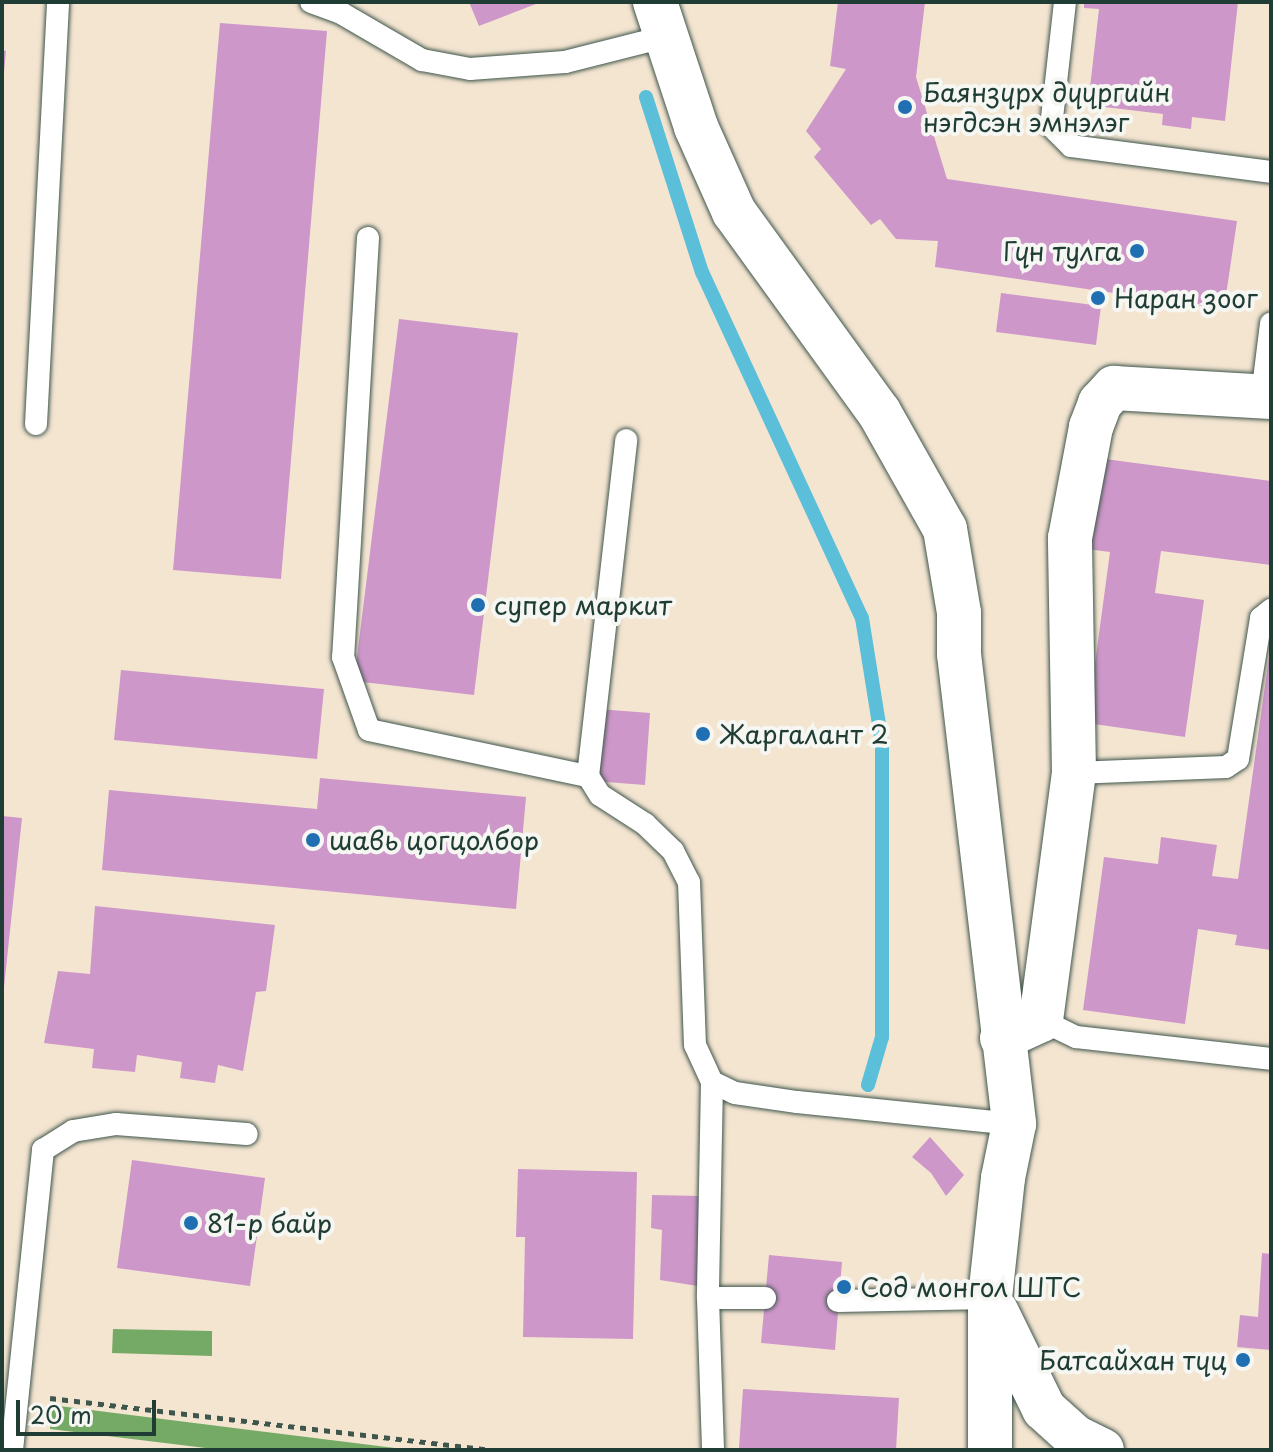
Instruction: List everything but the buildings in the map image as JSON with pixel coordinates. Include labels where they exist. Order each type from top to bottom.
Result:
[{"type":"street","points":[[659,19],[696,127],[734,212],[879,412],[945,529],[959,613],[959,654],[1014,1124],[1003,1178],[990,1298],[990,1450]]},
{"type":"street","points":[[1002,1038],[1041,1020],[1074,773],[1070,538],[1091,427],[1100,403],[1114,388],[1266,397]]},
{"type":"street","points":[[990,1298],[1044,1409],[1075,1437],[1102,1450]]},
{"type":"lane","points":[[36,424],[58,2]]},
{"type":"lane","points":[[311,2],[341,13],[422,60],[470,69],[565,62],[659,19]]},
{"type":"lane","points":[[1065,2],[1051,126],[1071,146],[1271,172]]},
{"type":"lane","points":[[368,238],[343,657],[369,730],[588,776]]},
{"type":"lane","points":[[1266,397],[1271,324]]},
{"type":"lane","points":[[626,440],[588,776],[600,795],[645,824],[673,851],[689,882],[695,1045],[712,1082],[708,1298],[713,1450]]},
{"type":"lane","points":[[1074,773],[1226,767],[1238,759],[1261,618],[1271,610]]},
{"type":"lane","points":[[1041,1020],[1076,1037],[1271,1059]]},
{"type":"lane","points":[[712,1082],[735,1093],[797,1102],[1014,1124]]},
{"type":"lane","points":[[12,1450],[43,1150],[73,1131],[116,1124],[247,1134]]},
{"type":"lane","points":[[708,1298],[765,1298]]},
{"type":"lane","points":[[838,1301],[990,1298]]},
{"type":"path","points":[[17,1394],[494,1450]]},
{"type":"green space","points":[[113,1329],[212,1331],[212,1356],[112,1353]]},
{"type":"green space","points":[[51,1405],[411,1450],[222,1450],[50,1429]]},
{"type":"waterway","points":[[646,97],[702,272],[862,618],[882,743],[882,1037],[868,1085]]},
{"type":"place","name":"Баянзүрх дүүргийн нэгдсэн эмнэлэг","points":[[905,107]]},
{"type":"place","name":"Гүн тулга","points":[[1137,251]]},
{"type":"place","name":"Наран зоог","points":[[1098,298]]},
{"type":"place","name":"супер маркит","points":[[478,605]]},
{"type":"place","name":"Жаргалант 2","points":[[703,734]]},
{"type":"place","name":"шавь цогцолбор","points":[[313,840]]},
{"type":"place","name":"81-р байр","points":[[191,1223]]},
{"type":"place","name":"Сод монгол ШТС","points":[[844,1287]]},
{"type":"place","name":"Батсайхан түц","points":[[1243,1360]]}]
